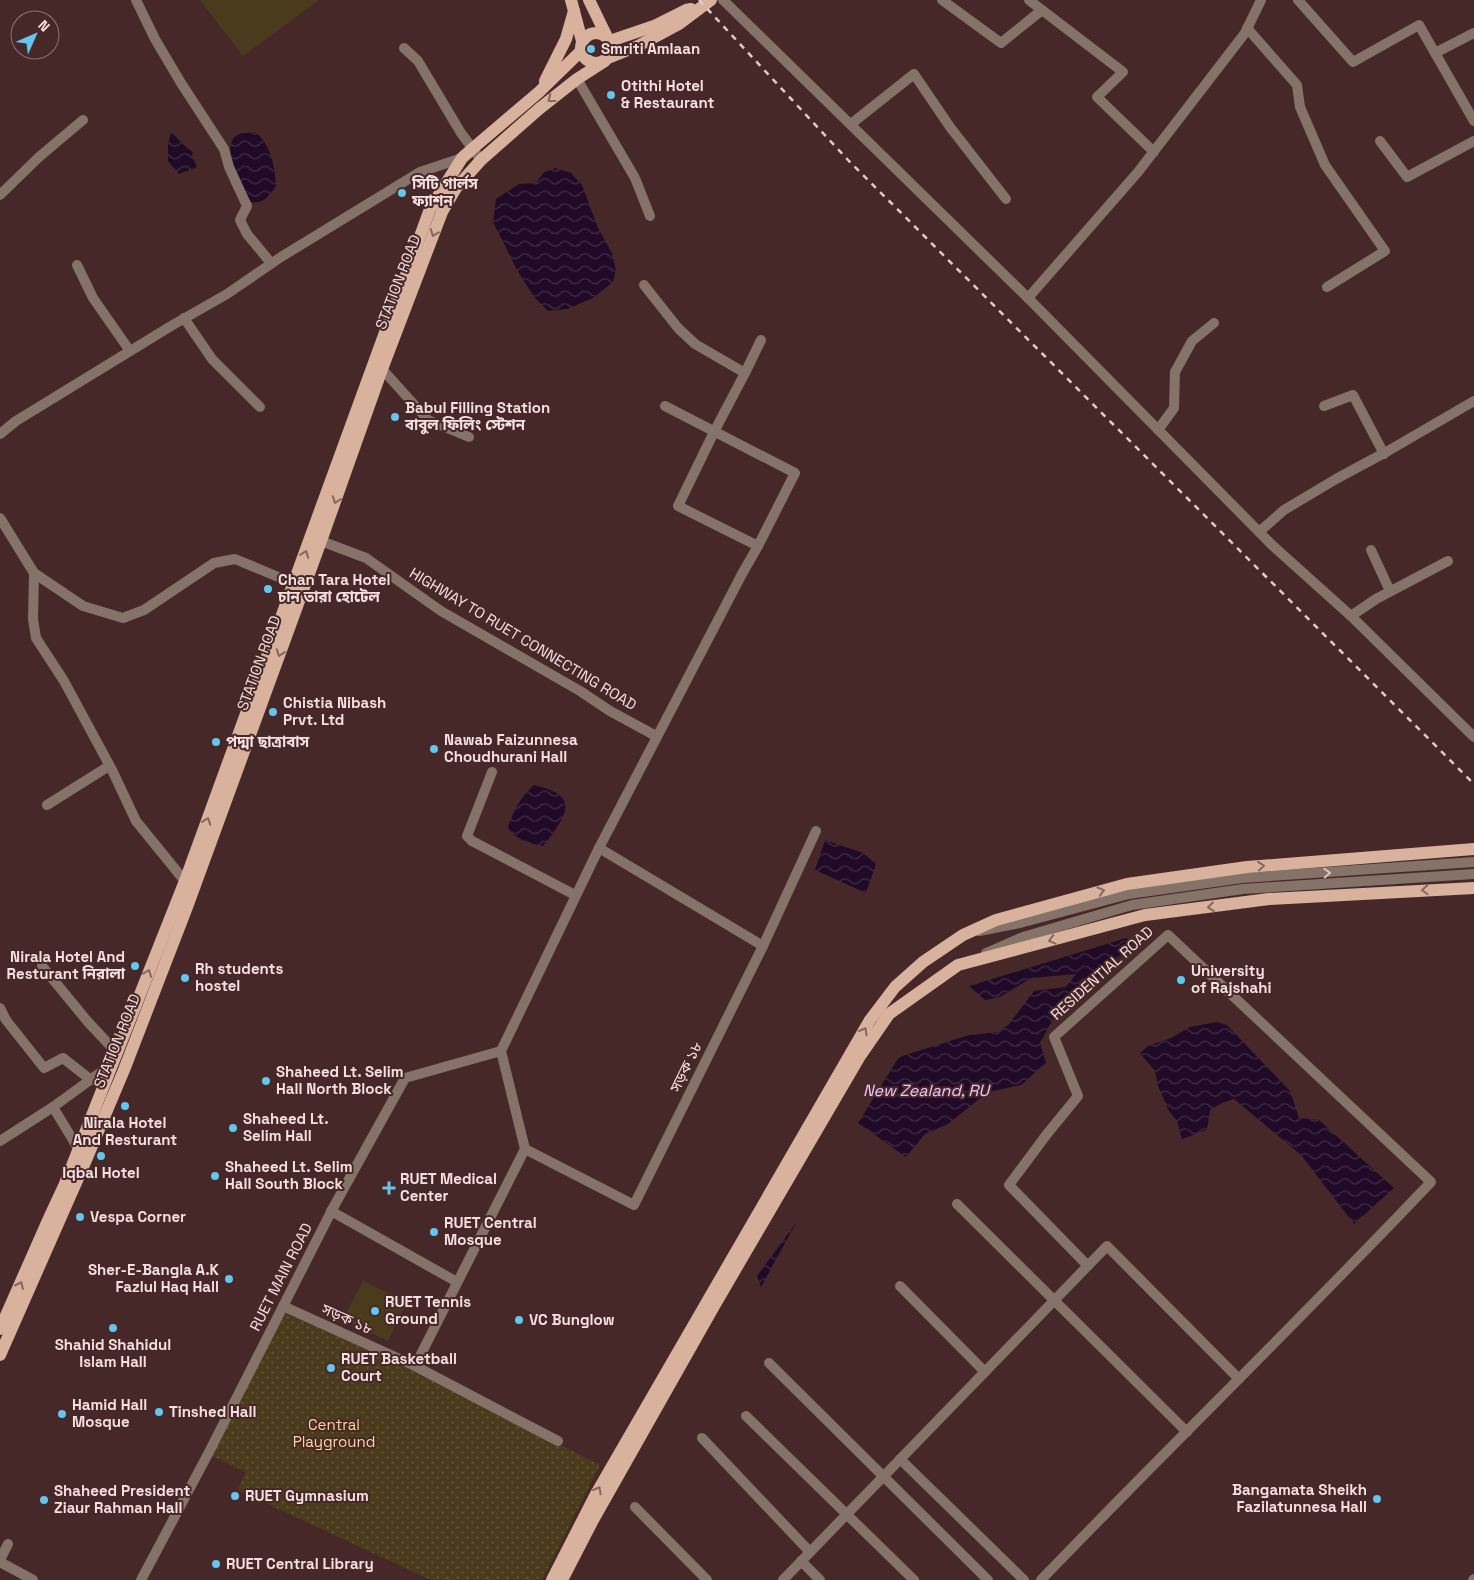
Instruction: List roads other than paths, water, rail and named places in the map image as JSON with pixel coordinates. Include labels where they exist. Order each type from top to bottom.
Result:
[{"type":"main road","points":[[573,5],[582,56],[595,64],[607,59],[612,50],[589,0]]},
{"type":"main road","points":[[581,46],[585,37],[592,33],[598,33],[608,39],[654,26],[686,10],[699,8],[712,0]]},
{"type":"main road","points":[[539,92],[566,39],[573,5]]},
{"type":"main road","name":"STATION ROAD","points":[[0,1329],[79,1150],[115,1058],[189,886],[321,542],[382,369],[442,212],[456,188],[480,160],[539,109],[577,79],[607,59],[638,46],[678,24],[699,8]]},
{"type":"main road","name":"STATION ROAD","points":[[0,1355],[124,1070],[295,584],[430,209],[462,158],[539,92],[581,46]]},
{"type":"main road","points":[[552,1580],[606,1476],[870,1020],[895,987],[923,962],[963,935],[996,920],[1127,884],[1247,867],[1474,849]]},
{"type":"main road","points":[[562,1580],[592,1520],[699,1332],[860,1056],[889,1014],[958,965],[1144,915],[1268,900],[1474,888]]},
{"type":"street","points":[[136,0],[155,39],[224,149],[247,206],[240,220],[247,234],[271,263]]},
{"type":"street","points":[[723,0],[1028,298],[1259,532],[1351,616],[1474,738]]},
{"type":"street","points":[[942,0],[1001,43],[1042,10]]},
{"type":"street","points":[[1030,0],[1124,72],[1097,97],[1154,152]]},
{"type":"street","points":[[1028,298],[1154,152],[1247,28],[1261,0]]},
{"type":"street","points":[[1298,0],[1353,62],[1420,25],[1474,121]]},
{"type":"street","points":[[1247,28],[1296,85],[1300,107],[1325,165],[1385,252],[1327,288]]},
{"type":"street","points":[[1435,53],[1474,32]]},
{"type":"street","points":[[404,48],[418,62],[480,160]]},
{"type":"street","points":[[851,124],[914,74],[950,127],[1006,199]]},
{"type":"street","points":[[577,79],[635,178],[650,216]]},
{"type":"street","points":[[0,196],[39,157],[82,120]]},
{"type":"street","points":[[1380,141],[1407,178],[1474,141]]},
{"type":"street","points":[[0,434],[16,421],[184,318],[227,294],[271,263],[420,172],[462,158]]},
{"type":"street","points":[[77,265],[92,298],[130,351]]},
{"type":"street","points":[[644,285],[678,328],[695,344],[745,374]]},
{"type":"street","points":[[184,318],[212,359],[260,407]]},
{"type":"street","points":[[1158,430],[1174,408],[1175,372],[1192,341],[1214,324]]},
{"type":"street","points":[[758,546],[678,506],[761,340]]},
{"type":"street","points":[[382,369],[428,420],[469,436]]},
{"type":"street","points":[[1324,406],[1353,395],[1384,454]]},
{"type":"street","points":[[1259,532],[1284,510],[1474,401]]},
{"type":"street","points":[[414,1366],[525,1149],[501,1051],[575,895],[656,736],[795,473],[665,406]]},
{"type":"street","points":[[0,518],[34,573],[83,606],[123,618],[144,610],[214,563],[235,559],[295,584]]},
{"type":"street","name":"HIGHWAY TO RUET CONNECTING ROAD","points":[[321,542],[366,558],[441,611],[580,691],[610,712],[656,736]]},
{"type":"street","points":[[1371,550],[1390,591]]},
{"type":"street","points":[[1351,616],[1390,591],[1448,561]]},
{"type":"street","points":[[34,573],[33,619],[36,638],[64,681],[136,821],[189,886]]},
{"type":"street","points":[[47,805],[109,766]]},
{"type":"street","points":[[492,772],[467,836],[472,841],[575,895]]},
{"type":"street","name":"সড়ক ১৮","points":[[525,1149],[634,1205],[763,946],[816,831]]},
{"type":"street","points":[[599,848],[763,946]]},
{"type":"street","points":[[963,935],[1020,923],[1129,894],[1242,878],[1474,862]]},
{"type":"street","points":[[958,965],[1023,937],[1132,905],[1243,889],[1474,874]]},
{"type":"street","name":"RESIDENTIAL ROAD","points":[[1088,1266],[1009,1185],[1078,1096],[1054,1036],[1168,935],[1431,1182],[1239,1380]]},
{"type":"street","points":[[0,1140],[53,1107],[91,1080],[115,1058],[42,966]]},
{"type":"street","points":[[0,1008],[6,1020],[44,1068],[63,1058],[91,1080]]},
{"type":"street","name":"RUET MAIN ROAD","points":[[142,1580],[331,1211],[405,1078],[501,1051]]},
{"type":"street","points":[[53,1107],[79,1150]]},
{"type":"street","points":[[957,1204],[1187,1432]]},
{"type":"street","points":[[331,1211],[457,1282]]},
{"type":"street","points":[[782,1580],[1107,1246],[1239,1380],[1040,1580]]},
{"type":"street","points":[[900,1286],[984,1372]]},
{"type":"street","name":"সড়ক ১৮","points":[[283,1306],[414,1366],[558,1440]]},
{"type":"street","points":[[770,1363],[988,1580]]},
{"type":"street","points":[[746,1416],[914,1580]]},
{"type":"street","points":[[702,1438],[810,1552]]},
{"type":"street","points":[[900,1459],[1024,1580]]},
{"type":"street","points":[[635,1507],[707,1580]]},
{"type":"street","points":[[8,1544],[0,1561],[33,1580]]},
{"type":"street","points":[[801,1561],[820,1580]]},
{"type":"water","points":[[171,132],[193,152],[192,156],[197,167],[179,174],[168,161],[168,145]]},
{"type":"water","points":[[255,132],[265,143],[271,156],[276,186],[263,200],[251,202],[234,169],[230,150],[236,136]]},
{"type":"water","points":[[556,168],[571,173],[582,185],[598,228],[612,253],[616,270],[613,282],[593,298],[567,309],[548,311],[534,297],[517,270],[493,222],[496,199],[519,184],[536,183],[544,172]]},
{"type":"water","points":[[534,785],[550,790],[562,797],[566,808],[555,830],[543,846],[518,838],[508,827],[518,804]]},
{"type":"water","points":[[825,840],[863,853],[876,864],[866,893],[815,870]]},
{"type":"water","name":"New Zealand, RU","points":[[1126,938],[1135,944],[1052,1021],[1040,1043],[1046,1063],[1021,1085],[988,1092],[948,1124],[925,1134],[906,1157],[858,1123],[899,1057],[969,1035],[998,1032],[1009,1024],[1034,991],[1066,987],[1076,974],[1031,978],[1000,997],[985,1000],[969,986]]},
{"type":"water","points":[[1217,1022],[1227,1025],[1290,1091],[1299,1118],[1319,1120],[1394,1188],[1354,1224],[1301,1155],[1234,1099],[1210,1110],[1207,1130],[1182,1139],[1177,1121],[1169,1111],[1158,1086],[1155,1071],[1140,1053],[1148,1046],[1171,1038],[1190,1027]]},
{"type":"water","points":[[796,1223],[761,1287],[757,1276]]},
{"type":"railway","points":[[699,0],[849,161],[1474,784]]},
{"type":"place","name":"Smriti Amlaan","points":[[591,49]]},
{"type":"place","name":"Otithi Hotel & Restaurant","points":[[611,95]]},
{"type":"place","name":"সিটি গার্লস ফ্যাশন","points":[[402,193]]},
{"type":"place","name":"Babul Filling Station বাবুল ফিলিং স্টেশন","points":[[395,417]]},
{"type":"place","name":"Chan Tara Hotel চান তারা হোটেল","points":[[268,589]]},
{"type":"place","name":"Chistia Nibash Prvt. Ltd","points":[[273,712]]},
{"type":"place","name":"পদ্মা ছাত্রাবাস","points":[[216,742]]},
{"type":"place","name":"Nawab Faizunnesa Choudhurani Hall","points":[[434,749]]},
{"type":"place","name":"Nirala Hotel And Resturant নিরালা","points":[[135,966]]},
{"type":"place","name":"Rh students hostel","points":[[185,978]]},
{"type":"place","name":"University of Rajshahi","points":[[1181,980]]},
{"type":"place","name":"Shaheed Lt. Selim Hall North Block","points":[[266,1081]]},
{"type":"place","name":"Nirala Hotel And Resturant","points":[[125,1106]]},
{"type":"place","name":"Shaheed Lt. Selim Hall","points":[[233,1128]]},
{"type":"place","name":"Iqbal Hotel","points":[[101,1156]]},
{"type":"place","name":"Shaheed Lt. Selim Hall South Block","points":[[215,1176]]},
{"type":"place","name":"RUET Medical Center","points":[[389,1188]]},
{"type":"place","name":"Vespa Corner","points":[[80,1217]]},
{"type":"place","name":"RUET Central Mosque","points":[[434,1232]]},
{"type":"place","name":"Sher-E-Bangla A.K Fazlul Haq Hall","points":[[229,1279]]},
{"type":"place","name":"RUET Tennis Ground","points":[[375,1311]]},
{"type":"place","name":"VC Bunglow","points":[[519,1320]]},
{"type":"place","name":"Shahid Shahidul Islam Hall","points":[[113,1328]]},
{"type":"place","name":"RUET Basketball Court","points":[[331,1368]]},
{"type":"place","name":"Tinshed Hall","points":[[159,1412]]},
{"type":"place","name":"Hamid Hall Mosque","points":[[62,1414]]},
{"type":"place","name":"RUET Gymnasium","points":[[235,1496]]},
{"type":"place","name":"Bangamata Sheikh Fazilatunnesa Hall","points":[[1377,1499]]},
{"type":"place","name":"Shaheed President Ziaur Rahman Hall","points":[[44,1500]]},
{"type":"place","name":"RUET Central Library","points":[[216,1564]]},
{"type":"park label","name":"Central Playground","points":[[334,1434]]}]
